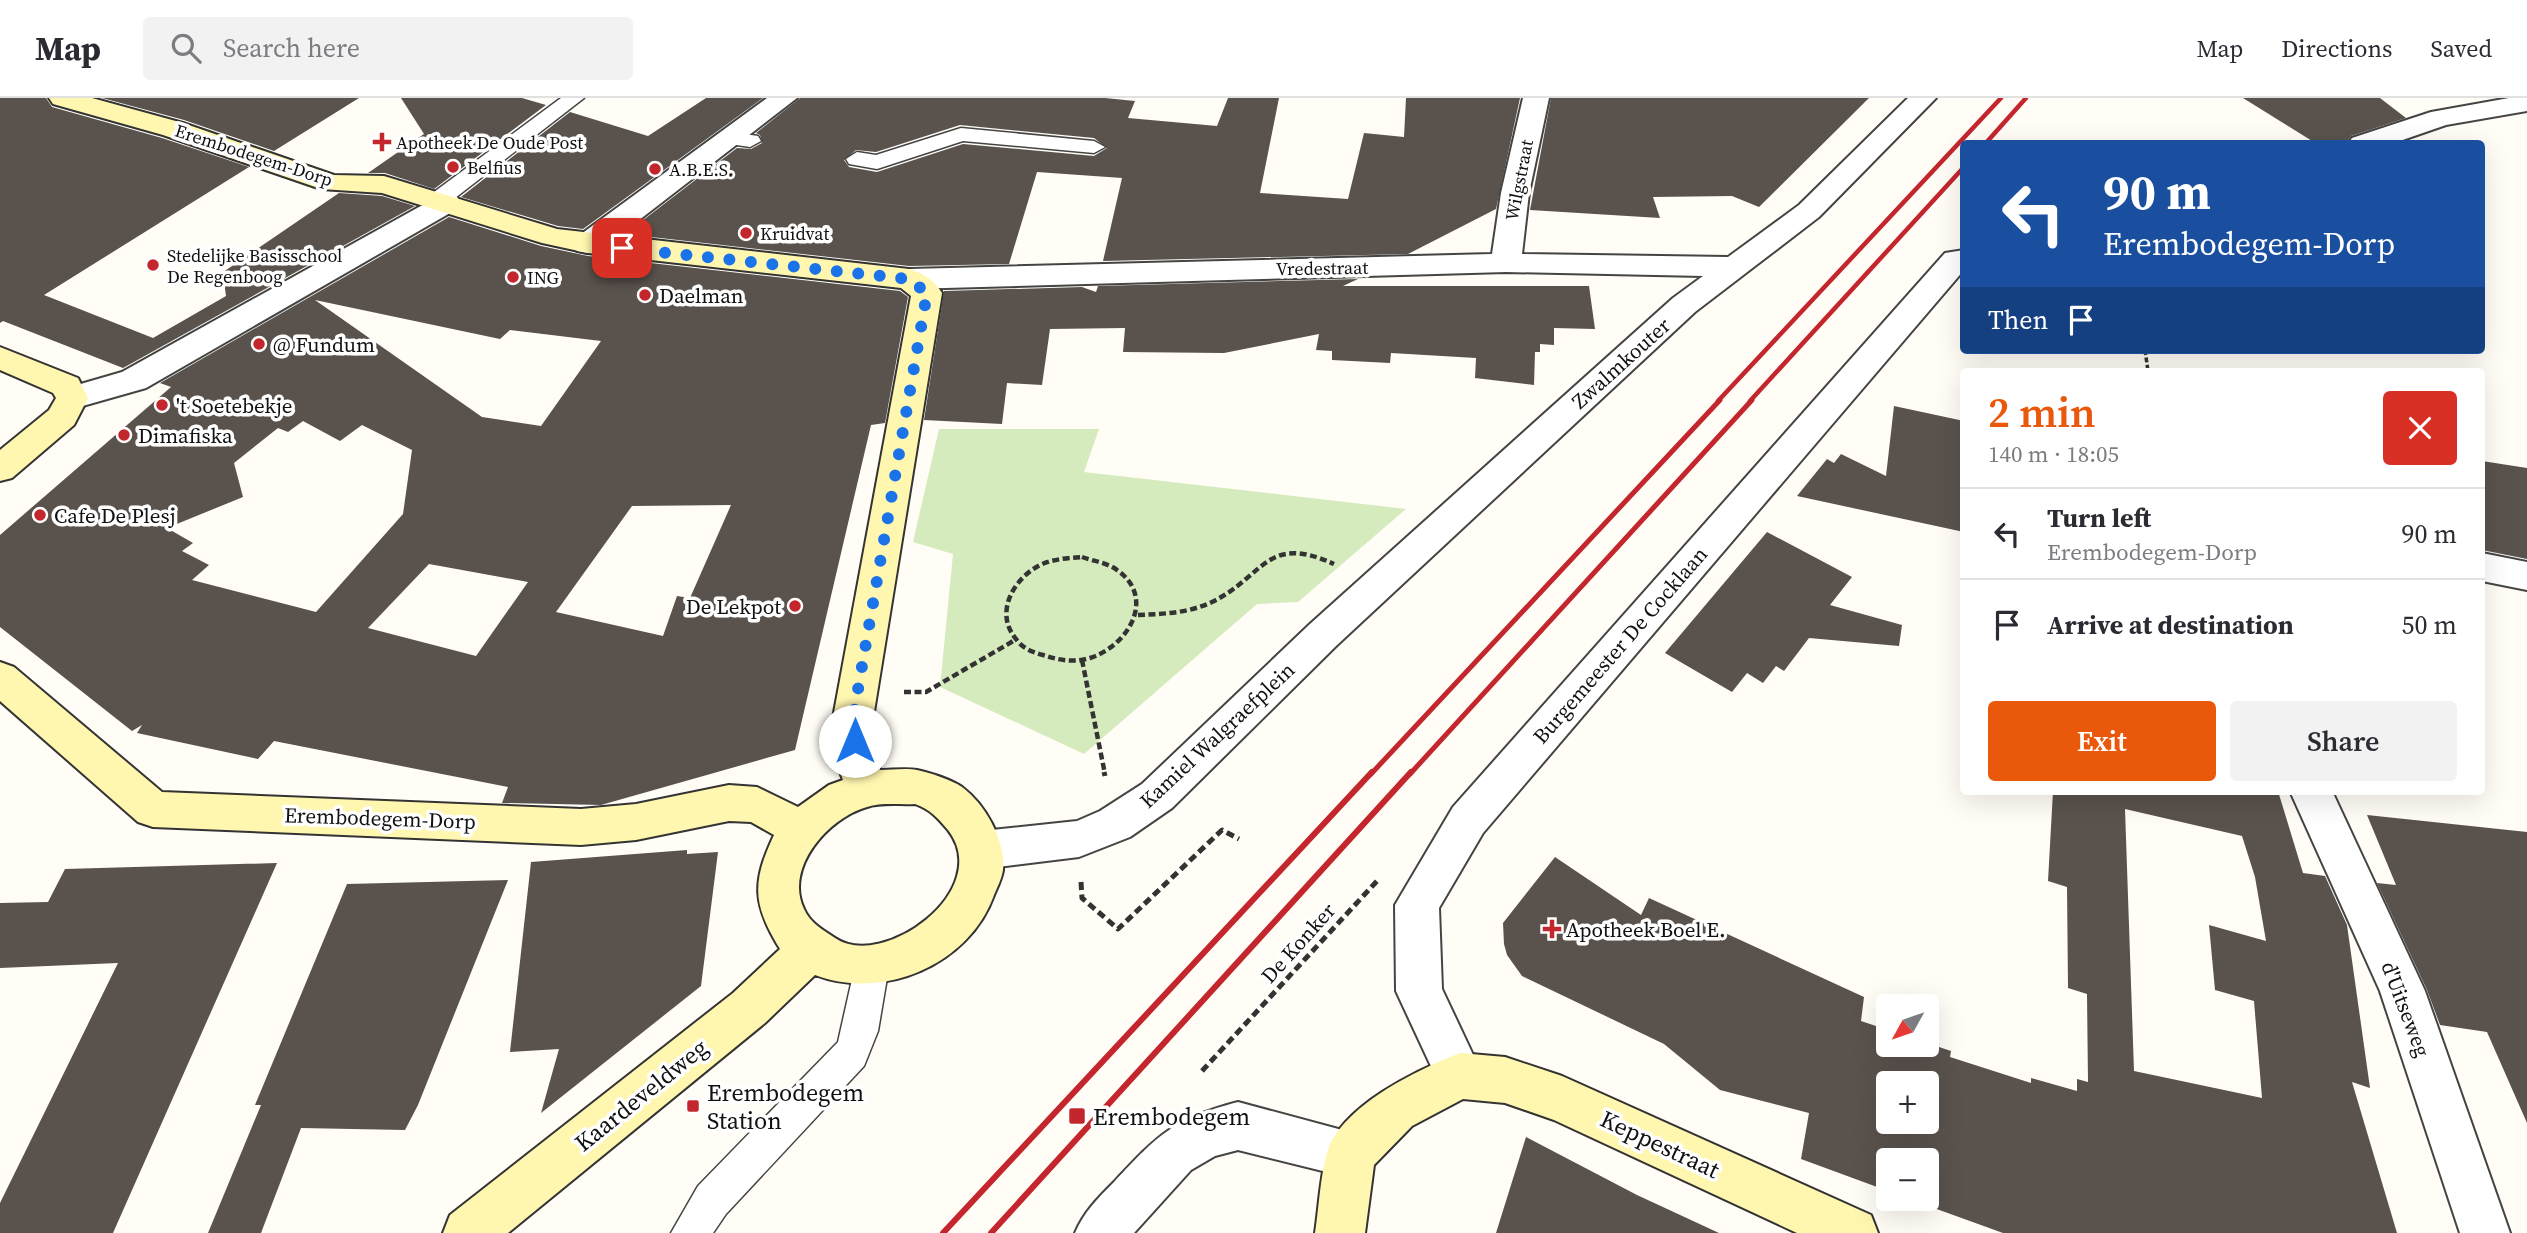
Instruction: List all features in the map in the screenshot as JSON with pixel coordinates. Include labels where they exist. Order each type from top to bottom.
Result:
[{"type":"street","name":"Erembodegem-Dorp","points":[[62,98],[173,129],[331,183],[384,185],[552,237],[588,244],[909,279]]},
{"type":"street","points":[[588,244],[740,139],[784,98]]},
{"type":"street","name":"Wilgstraat","points":[[1506,263],[1515,193],[1536,98]]},
{"type":"street","name":"Zwalmkouter","points":[[1323,635],[1684,305],[1809,211],[1923,98]]},
{"type":"street","points":[[2374,140],[2441,118],[2527,103]]},
{"type":"street","points":[[0,469],[62,417],[72,398],[134,380],[442,202]]},
{"type":"street","name":"Burgemeester De Cocklaan","points":[[1460,1076],[1419,991],[1417,905],[1468,820],[1960,259]]},
{"type":"street","name":"Vredestraat","points":[[909,279],[1506,263],[1734,267]]},
{"type":"street","points":[[867,789],[857,764],[853,718],[927,293],[909,279]]},
{"type":"street","points":[[0,358],[66,386],[72,398]]},
{"type":"street","points":[[2485,568],[2527,576]]},
{"type":"street","name":"Kamiel Walgraefplein","points":[[982,850],[1097,832],[1157,796],[1323,635]]},
{"type":"street","name":"Erembodegem-Dorp","points":[[0,678],[153,809],[581,827],[636,822],[729,803],[757,805],[801,829]]},
{"type":"street","points":[[915,787],[947,799],[971,822],[982,850],[980,882],[965,912],[943,937],[903,959],[872,965],[844,964],[809,951],[783,922],[776,892],[784,856],[801,829],[833,803],[867,789],[915,787]]},
{"type":"street","name":"d'Uitseweg","points":[[2313,795],[2402,992],[2485,1233]]},
{"type":"street","name":"Kaardeveldweg","points":[[468,1233],[749,1008],[809,951]]},
{"type":"street","points":[[1340,1233],[1351,1154],[1395,1109],[1460,1076]]},
{"type":"street","name":"Keppestraat","points":[[1460,1076],[1505,1080],[1562,1099],[1853,1233]]},
{"type":"street","points":[[1100,1233],[1174,1153],[1205,1135],[1238,1126],[1351,1154]]},
{"type":"lane","points":[[442,202],[574,98]]},
{"type":"lane","points":[[858,159],[877,162],[961,134],[1094,147]]},
{"type":"lane","points":[[690,1233],[712,1199],[851,1054],[860,1031],[872,965]]},
{"type":"path","points":[[1138,615],[1185,613],[1215,600],[1274,556],[1297,551],[1317,555],[1375,588]]},
{"type":"path","points":[[1060,559],[1092,559],[1120,570],[1132,583],[1139,598],[1138,615],[1130,631],[1118,644],[1082,660],[1044,658],[1015,640],[1006,625],[1004,608],[1010,591],[1023,576],[1040,565],[1060,559]]},
{"type":"path","points":[[857,693],[926,692],[1015,640]]},
{"type":"path","points":[[1082,660],[1097,832],[1082,898],[1118,929],[1222,830],[1239,839]]},
{"type":"path","name":"De Konker","points":[[1202,1071],[1373,882],[1437,873]]},
{"type":"green space","points":[[939,429],[1099,429],[1084,472],[1406,509],[1298,602],[1257,604],[1084,754],[940,687],[953,554],[913,542]]},
{"type":"building","points":[[0,98],[46,98],[52,107],[162,138],[249,167],[44,295],[153,338],[226,296],[224,282],[213,279],[339,193],[382,196],[415,206],[123,368],[3,321],[0,323]]},
{"type":"building","points":[[102,98],[359,98],[274,151],[184,120]]},
{"type":"building","points":[[401,98],[522,98],[546,105],[434,189],[385,173],[368,173],[424,134]]},
{"type":"building","points":[[706,98],[763,98],[583,229],[558,226],[461,197],[570,112],[648,136]]},
{"type":"building","points":[[800,98],[1105,98],[1135,101],[1128,118],[1217,126],[1228,98],[1279,98],[1260,193],[1348,199],[1364,133],[1404,137],[1406,98],[1520,98],[1496,209],[1408,254],[1103,261],[1122,178],[1037,172],[1009,264],[909,266],[625,234],[737,148],[751,149],[762,143],[760,135],[756,133]],"holes":[[[960,125],[1094,138],[1107,148],[1094,156],[963,144],[877,172],[849,167],[844,160],[856,150],[876,152]]]},
{"type":"building","points":[[1551,98],[1869,98],[1759,207],[1732,196],[1653,197],[1660,218],[1530,210]]},
{"type":"building","points":[[2243,98],[2380,98],[2406,118],[2351,136],[2348,140],[2311,140]]},
{"type":"building","points":[[449,217],[541,246],[588,256],[900,291],[908,297],[885,423],[871,425],[795,750],[601,805],[502,803],[508,787],[274,741],[258,759],[137,733],[142,725],[132,731],[0,627],[0,535],[171,387],[160,383]],"holes":[[[315,300],[500,339],[510,330],[601,341],[541,426],[482,417]],[[303,421],[340,441],[362,425],[412,450],[403,514],[316,612],[192,580],[209,565],[182,551],[193,543],[167,528],[243,497],[234,463],[278,428],[288,432]],[[731,505],[690,598],[677,596],[663,636],[556,612],[632,506]],[[429,564],[528,582],[476,656],[368,628]]]},
{"type":"building","points":[[1358,279],[1343,286],[1589,286],[1595,329],[1554,328],[1554,345],[1540,344],[1540,352],[1535,352],[1534,385],[1475,378],[1476,358],[1391,353],[1390,363],[1332,360],[1332,351],[1316,350],[1319,334],[1224,353],[1123,352],[1125,328],[1050,329],[1042,385],[1007,383],[1002,424],[924,420],[944,291],[1082,287],[1096,292],[1098,286]]},
{"type":"building","points":[[1894,406],[1960,420],[1960,531],[1797,496],[1827,459],[1834,463],[1841,454],[1886,476]]},
{"type":"building","points":[[2485,461],[2527,468],[2527,559],[2485,551]]},
{"type":"building","points":[[1767,532],[1852,577],[1830,605],[1902,625],[1899,646],[1809,638],[1784,671],[1776,666],[1763,683],[1747,673],[1732,692],[1665,653]]},
{"type":"building","points":[[2053,795],[2279,795],[2303,873],[2325,876],[2347,925],[2370,1088],[2352,1082],[2397,1233],[2003,1233],[1939,1210],[1939,1148],[1876,1148],[1876,1187],[1801,1159],[1809,1113],[1720,1090],[1664,1044],[1522,976],[1507,955],[1503,923],[1555,857],[1641,915],[1649,898],[1864,997],[1861,1021],[1876,1026],[1876,1057],[1939,1057],[1939,1047],[1951,1051],[1950,1057],[2031,1083],[2031,1078],[2077,1091],[2077,1079],[2088,1082],[2087,994],[2068,988],[2067,887],[2048,881]],"holes":[[[2125,809],[2242,836],[2255,877],[2266,941],[2209,925],[2215,990],[2254,1001],[2262,1098],[2134,1071]]]},
{"type":"building","points":[[2367,815],[2527,832],[2527,1123],[2487,1032],[2440,1025],[2427,990],[2377,883],[2396,885]]},
{"type":"building","points":[[687,850],[687,854],[718,852],[701,986],[541,1113],[559,1049],[510,1052],[531,862]]},
{"type":"building","points":[[277,863],[113,1233],[0,1233],[0,1203],[118,963],[0,968],[0,903],[48,902],[65,869]]},
{"type":"building","points":[[508,880],[418,1105],[405,1130],[301,1128],[261,1233],[208,1233],[261,1105],[255,1105],[347,884]]},
{"type":"building","points":[[1526,1137],[1637,1195],[1719,1233],[1496,1233]]},
{"type":"railway","points":[[1962,140],[2001,98]]},
{"type":"railway","points":[[1989,140],[2026,98]]},
{"type":"railway","points":[[1718,401],[1960,142]]},
{"type":"railway","points":[[1750,401],[1960,171]]},
{"type":"railway","points":[[1371,774],[1720,400]]},
{"type":"railway","points":[[1410,774],[1752,400]]},
{"type":"railway","points":[[943,1233],[1372,772]]},
{"type":"railway","points":[[991,1233],[1411,772]]},
{"type":"place","name":"Apotheek De Oude Post","points":[[382,142]]},
{"type":"place","name":"Belfius","points":[[453,167]]},
{"type":"place","name":"A.B.E.S.","points":[[655,169]]},
{"type":"place","name":"Kruidvat","points":[[746,233]]},
{"type":"place","name":"Stedelijke Basisschool De Regenboog","points":[[153,265]]},
{"type":"place","name":"ING","points":[[513,277]]},
{"type":"place","name":"Daelman","points":[[645,295]]},
{"type":"place","name":"@ Fundum","points":[[259,344]]},
{"type":"place","name":"'t Soetebekje","points":[[162,405]]},
{"type":"place","name":"Dimafiska","points":[[124,435]]},
{"type":"place","name":"Cafe De Plesj","points":[[40,515]]},
{"type":"place","name":"De Lekpot","points":[[795,606]]},
{"type":"place","name":"Apotheek Boel E.","points":[[1552,929]]},
{"type":"place","name":"Erembodegem Station","points":[[693,1106]]},
{"type":"place","name":"Erembodegem","points":[[1077,1116]]},
{"type":"route","points":[[622,248],[909,279],[927,293],[853,718],[855,741]]}]
